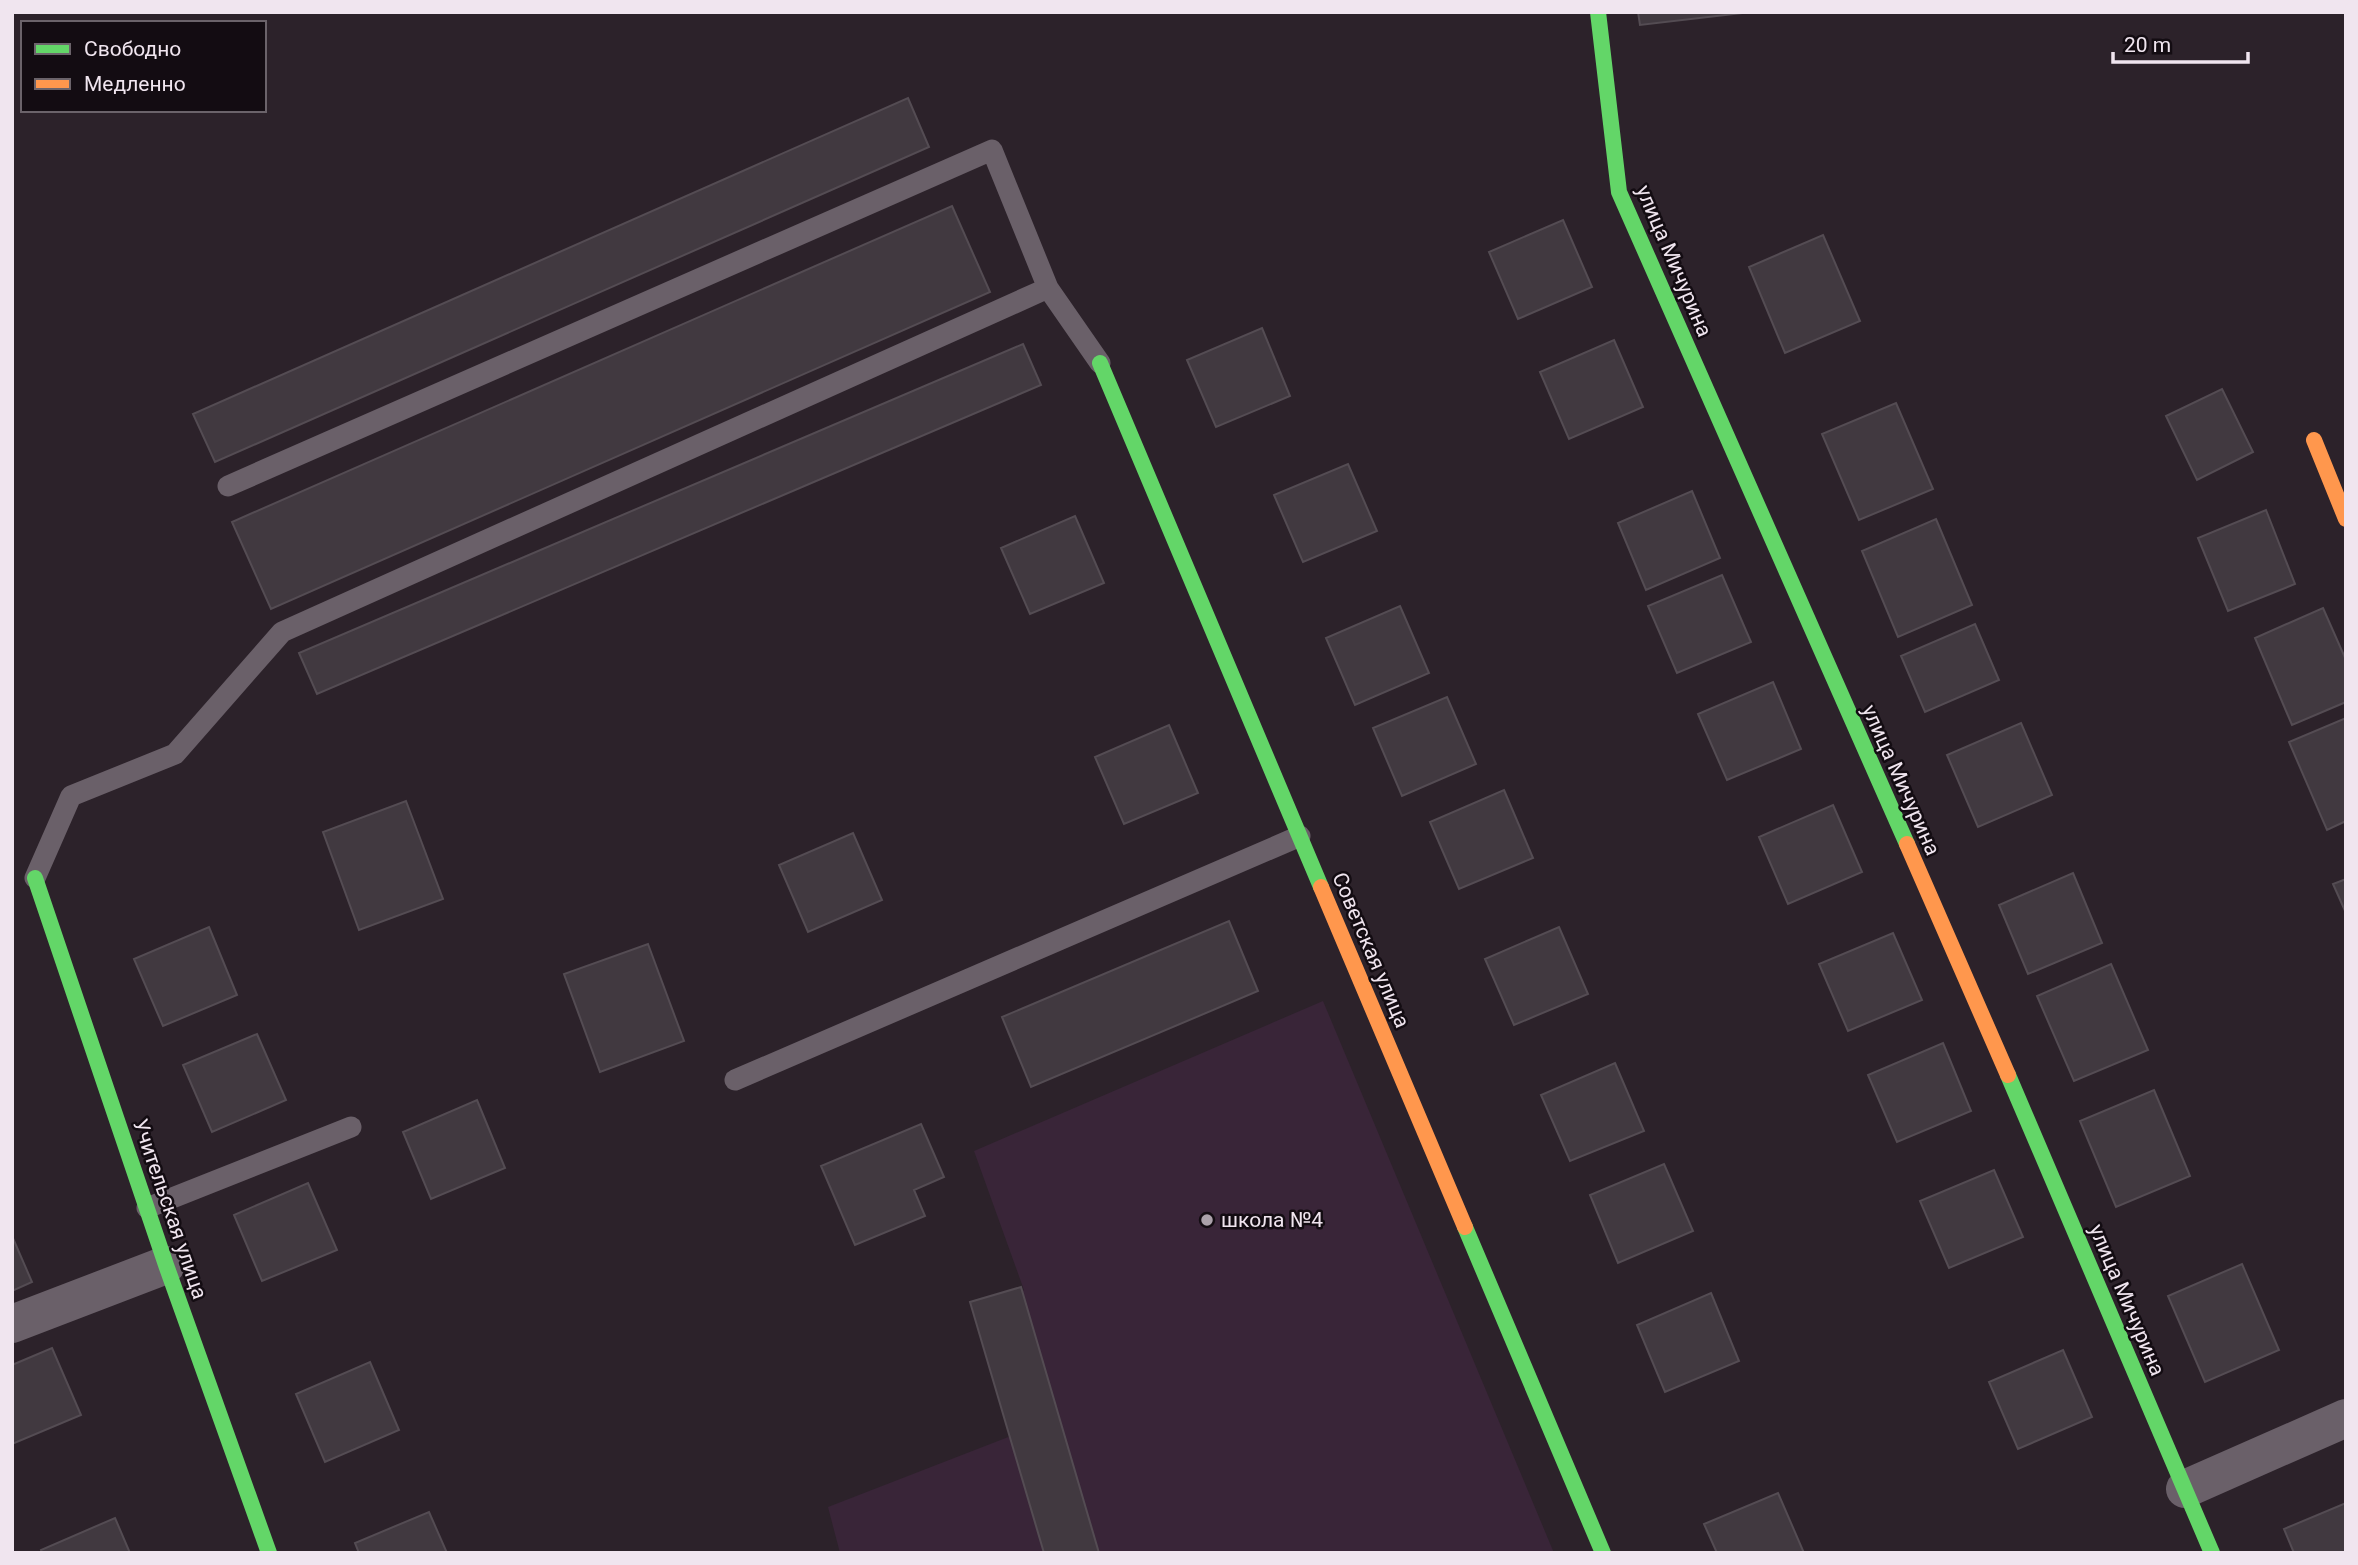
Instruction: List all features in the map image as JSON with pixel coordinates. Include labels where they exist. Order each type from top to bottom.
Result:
[{"type":"street","name":"улица Мичурина","points":[[1598,12],[1619,192],[1976,1001],[2212,1553]]},
{"type":"street","name":"Советская улица","points":[[1100,363],[1603,1553]]},
{"type":"street","points":[[2314,440],[2346,519]]},
{"type":"street","name":"Учительская улица","points":[[35,878],[166,1265],[269,1553]]},
{"type":"street","points":[[12,1324],[166,1265]]},
{"type":"street","points":[[2185,1489],[2346,1418]]},
{"type":"lane","points":[[228,486],[992,150],[1048,288],[1100,363]]},
{"type":"lane","points":[[35,878],[71,796],[175,754],[282,632],[1048,288]]},
{"type":"lane","points":[[735,1080],[1300,836]]},
{"type":"lane","points":[[147,1208],[351,1127]]},
{"type":"shaded area","name":"школа №4","points":[[1323,1001],[1554,1553],[840,1553],[828,1507],[1024,1431],[983,1308],[1024,1290],[974,1151]]},
{"type":"building","points":[[1638,12],[1751,12],[1640,25]]},
{"type":"building","points":[[908,98],[929,147],[215,462],[193,414]]},
{"type":"building","points":[[952,206],[990,292],[271,609],[232,522]]},
{"type":"building","points":[[1563,220],[1592,287],[1518,319],[1489,252]]},
{"type":"building","points":[[1823,235],[1860,321],[1785,353],[1749,267]]},
{"type":"building","points":[[1262,328],[1290,396],[1216,427],[1187,360]]},
{"type":"building","points":[[1614,340],[1643,407],[1569,439],[1540,372]]},
{"type":"building","points":[[1023,344],[1041,385],[317,694],[299,653]]},
{"type":"building","points":[[2222,389],[2253,452],[2197,480],[2166,416]]},
{"type":"building","points":[[1896,403],[1933,489],[1859,520],[1822,434]]},
{"type":"building","points":[[1348,464],[1377,531],[1303,562],[1274,495]]},
{"type":"building","points":[[1692,491],[1720,558],[1646,590],[1618,523]]},
{"type":"building","points":[[2266,510],[2295,584],[2228,611],[2198,538]]},
{"type":"building","points":[[1075,516],[1104,583],[1030,614],[1001,548]]},
{"type":"building","points":[[1936,519],[1972,605],[1898,637],[1862,551]]},
{"type":"building","points":[[1722,575],[1751,642],[1677,673],[1648,606]]},
{"type":"building","points":[[1400,606],[1429,673],[1355,705],[1326,638]]},
{"type":"building","points":[[2323,608],[2346,660],[2346,702],[2292,725],[2255,638]]},
{"type":"building","points":[[1975,624],[1999,680],[1925,712],[1901,656]]},
{"type":"building","points":[[1773,682],[1801,749],[1727,780],[1698,714]]},
{"type":"building","points":[[1447,697],[1476,764],[1402,796],[1373,728]]},
{"type":"building","points":[[2346,718],[2346,821],[2327,830],[2289,742]]},
{"type":"building","points":[[2021,723],[2052,795],[1978,827],[1947,755]]},
{"type":"building","points":[[1169,725],[1198,793],[1124,824],[1095,757]]},
{"type":"building","points":[[1504,790],[1533,858],[1459,889],[1430,822]]},
{"type":"building","points":[[406,801],[443,899],[359,930],[323,832]]},
{"type":"building","points":[[1833,805],[1862,872],[1788,904],[1759,837]]},
{"type":"building","points":[[853,833],[882,900],[808,932],[779,865]]},
{"type":"building","points":[[2073,873],[2102,943],[2028,974],[1999,905]]},
{"type":"building","points":[[2346,879],[2346,913],[2333,884]]},
{"type":"building","points":[[1229,921],[1258,991],[1031,1087],[1002,1017]]},
{"type":"building","points":[[209,927],[237,995],[163,1026],[134,959]]},
{"type":"building","points":[[1559,927],[1588,994],[1514,1025],[1485,959]]},
{"type":"building","points":[[1893,933],[1922,1000],[1848,1031],[1819,964]]},
{"type":"building","points":[[648,944],[684,1041],[600,1072],[564,974]]},
{"type":"building","points":[[2111,964],[2148,1050],[2074,1081],[2037,996]]},
{"type":"building","points":[[257,1034],[286,1100],[212,1132],[183,1065]]},
{"type":"building","points":[[1943,1043],[1971,1111],[1897,1142],[1868,1075]]},
{"type":"building","points":[[1615,1063],[1644,1131],[1570,1161],[1541,1095]]},
{"type":"building","points":[[2154,1090],[2190,1176],[2116,1207],[2080,1121]]},
{"type":"building","points":[[477,1100],[505,1168],[431,1199],[403,1132]]},
{"type":"building","points":[[921,1124],[944,1177],[914,1190],[925,1216],[855,1245],[821,1166]]},
{"type":"building","points":[[1664,1164],[1693,1231],[1618,1263],[1590,1195]]},
{"type":"building","points":[[1994,1170],[2023,1237],[1949,1268],[1920,1201]]},
{"type":"building","points":[[308,1183],[337,1250],[262,1281],[234,1215]]},
{"type":"building","points":[[12,1236],[32,1282],[12,1291]]},
{"type":"building","points":[[2242,1264],[2279,1350],[2205,1382],[2168,1296]]},
{"type":"building","points":[[1021,1287],[1099,1553],[1044,1553],[970,1302]]},
{"type":"building","points":[[1711,1293],[1739,1361],[1665,1392],[1637,1325]]},
{"type":"building","points":[[52,1348],[81,1415],[12,1444],[12,1365]]},
{"type":"building","points":[[2063,1350],[2092,1417],[2018,1449],[1989,1382]]},
{"type":"building","points":[[370,1362],[399,1430],[325,1462],[296,1394]]},
{"type":"building","points":[[1778,1493],[1804,1553],[1717,1553],[1704,1524]]},
{"type":"building","points":[[2346,1503],[2346,1553],[2294,1553],[2284,1529]]},
{"type":"building","points":[[429,1512],[447,1553],[359,1553],[355,1543]]},
{"type":"building","points":[[115,1518],[130,1553],[42,1553],[41,1550]]},
{"type":"traffic: fast","points":[[1598,12],[1619,192],[1907,844]]},
{"type":"traffic: fast","points":[[1100,363],[1321,887]]},
{"type":"traffic: fast","points":[[35,878],[166,1265],[269,1553]]},
{"type":"traffic: fast","points":[[2008,1075],[2212,1553]]},
{"type":"traffic: fast","points":[[1465,1227],[1603,1553]]},
{"type":"traffic: slow","points":[[2314,440],[2346,519]]},
{"type":"traffic: slow","points":[[1907,844],[2008,1075]]},
{"type":"traffic: slow","points":[[1321,887],[1465,1227]]},
{"type":"place","name":"школа №4","points":[[1207,1220]]}]
